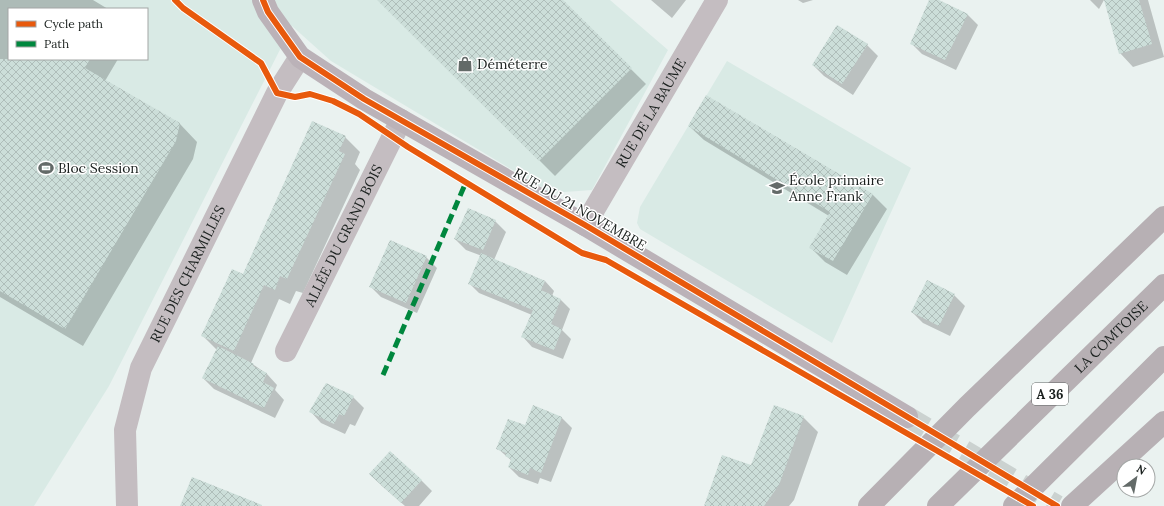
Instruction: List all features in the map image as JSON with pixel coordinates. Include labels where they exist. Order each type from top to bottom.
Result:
[{"type":"highway","points":[[1137,241],[1164,210]]},
{"type":"highway","points":[[869,506],[967,406],[1137,241],[1164,217]]},
{"type":"highway","name":"LA COMTOISE","points":[[938,506],[1164,285]]},
{"type":"highway","points":[[1014,506],[1164,358]]},
{"type":"highway","points":[[1072,506],[1164,422]]},
{"type":"street","name":"RUE DU 21 NOVEMBRE","points":[[263,0],[268,12],[300,57],[364,100],[585,225],[907,416]]},
{"type":"street","name":"RUE DE LA BAUME","points":[[585,225],[717,0]]},
{"type":"street","name":"RUE DES CHARMILLES","points":[[127,506],[125,430],[141,368],[277,93],[300,57]]},
{"type":"street","name":"ALLÉE DU GRAND BOIS","points":[[286,351],[401,120]]},
{"type":"shaded area","points":[[0,0],[610,0],[668,50],[592,190],[551,193],[331,61],[292,26],[109,386],[34,506],[0,506]]},
{"type":"shaded area","name":"École primaire Anne Frank","points":[[727,61],[911,168],[832,343],[640,229],[637,223],[640,207]]},
{"type":"building","points":[[377,0],[563,0],[632,68],[539,161]]},
{"type":"building","points":[[929,0],[939,0],[968,14],[945,60],[910,44]]},
{"type":"building","points":[[1104,0],[1139,0],[1152,44],[1119,54]]},
{"type":"building","points":[[837,25],[868,44],[842,84],[812,65]]},
{"type":"building","points":[[0,59],[89,60],[85,68],[180,123],[176,141],[65,329],[0,291]]},
{"type":"building","points":[[706,95],[873,194],[833,261],[809,248],[830,212],[688,126]]},
{"type":"building","points":[[312,121],[346,136],[339,151],[345,154],[287,279],[280,276],[275,290],[264,285],[234,351],[201,336],[232,269],[243,274]]},
{"type":"building","points":[[468,208],[496,220],[483,250],[454,239]]},
{"type":"building","points":[[390,240],[427,256],[406,303],[369,287]]},
{"type":"building","points":[[481,253],[545,281],[541,290],[561,299],[551,324],[562,329],[554,350],[521,337],[533,310],[468,284]]},
{"type":"building","points":[[927,280],[955,294],[939,326],[911,312]]},
{"type":"building","points":[[218,346],[254,364],[253,366],[267,373],[263,382],[274,388],[264,408],[202,378]]},
{"type":"building","points":[[326,383],[354,396],[344,416],[339,414],[334,424],[309,412]]},
{"type":"building","points":[[533,405],[562,417],[541,473],[530,468],[528,475],[508,467],[511,459],[505,456],[506,453],[496,449],[508,419],[525,425]]},
{"type":"building","points":[[774,405],[804,416],[779,485],[764,506],[704,506],[722,455],[751,465]]},
{"type":"building","points":[[390,451],[422,480],[401,503],[369,474]]},
{"type":"building","points":[[192,477],[262,505],[262,506],[180,506]]},
{"type":"tunnel","points":[[907,417],[1057,506]]},
{"type":"marked path","points":[[383,375],[466,182]]},
{"type":"cycle path","points":[[175,0],[183,8],[261,63],[277,93],[295,97],[310,94],[333,101],[359,114],[408,147],[582,253],[606,260],[1033,506]]},
{"type":"cycle path","points":[[263,0],[268,12],[300,57],[364,99],[585,225],[1057,506]]},
{"type":"place","name":"Déméterre","points":[[465,64]]},
{"type":"place","name":"Bloc Session","points":[[46,168]]},
{"type":"place","name":"École primaire Anne Frank","points":[[777,188]]}]
